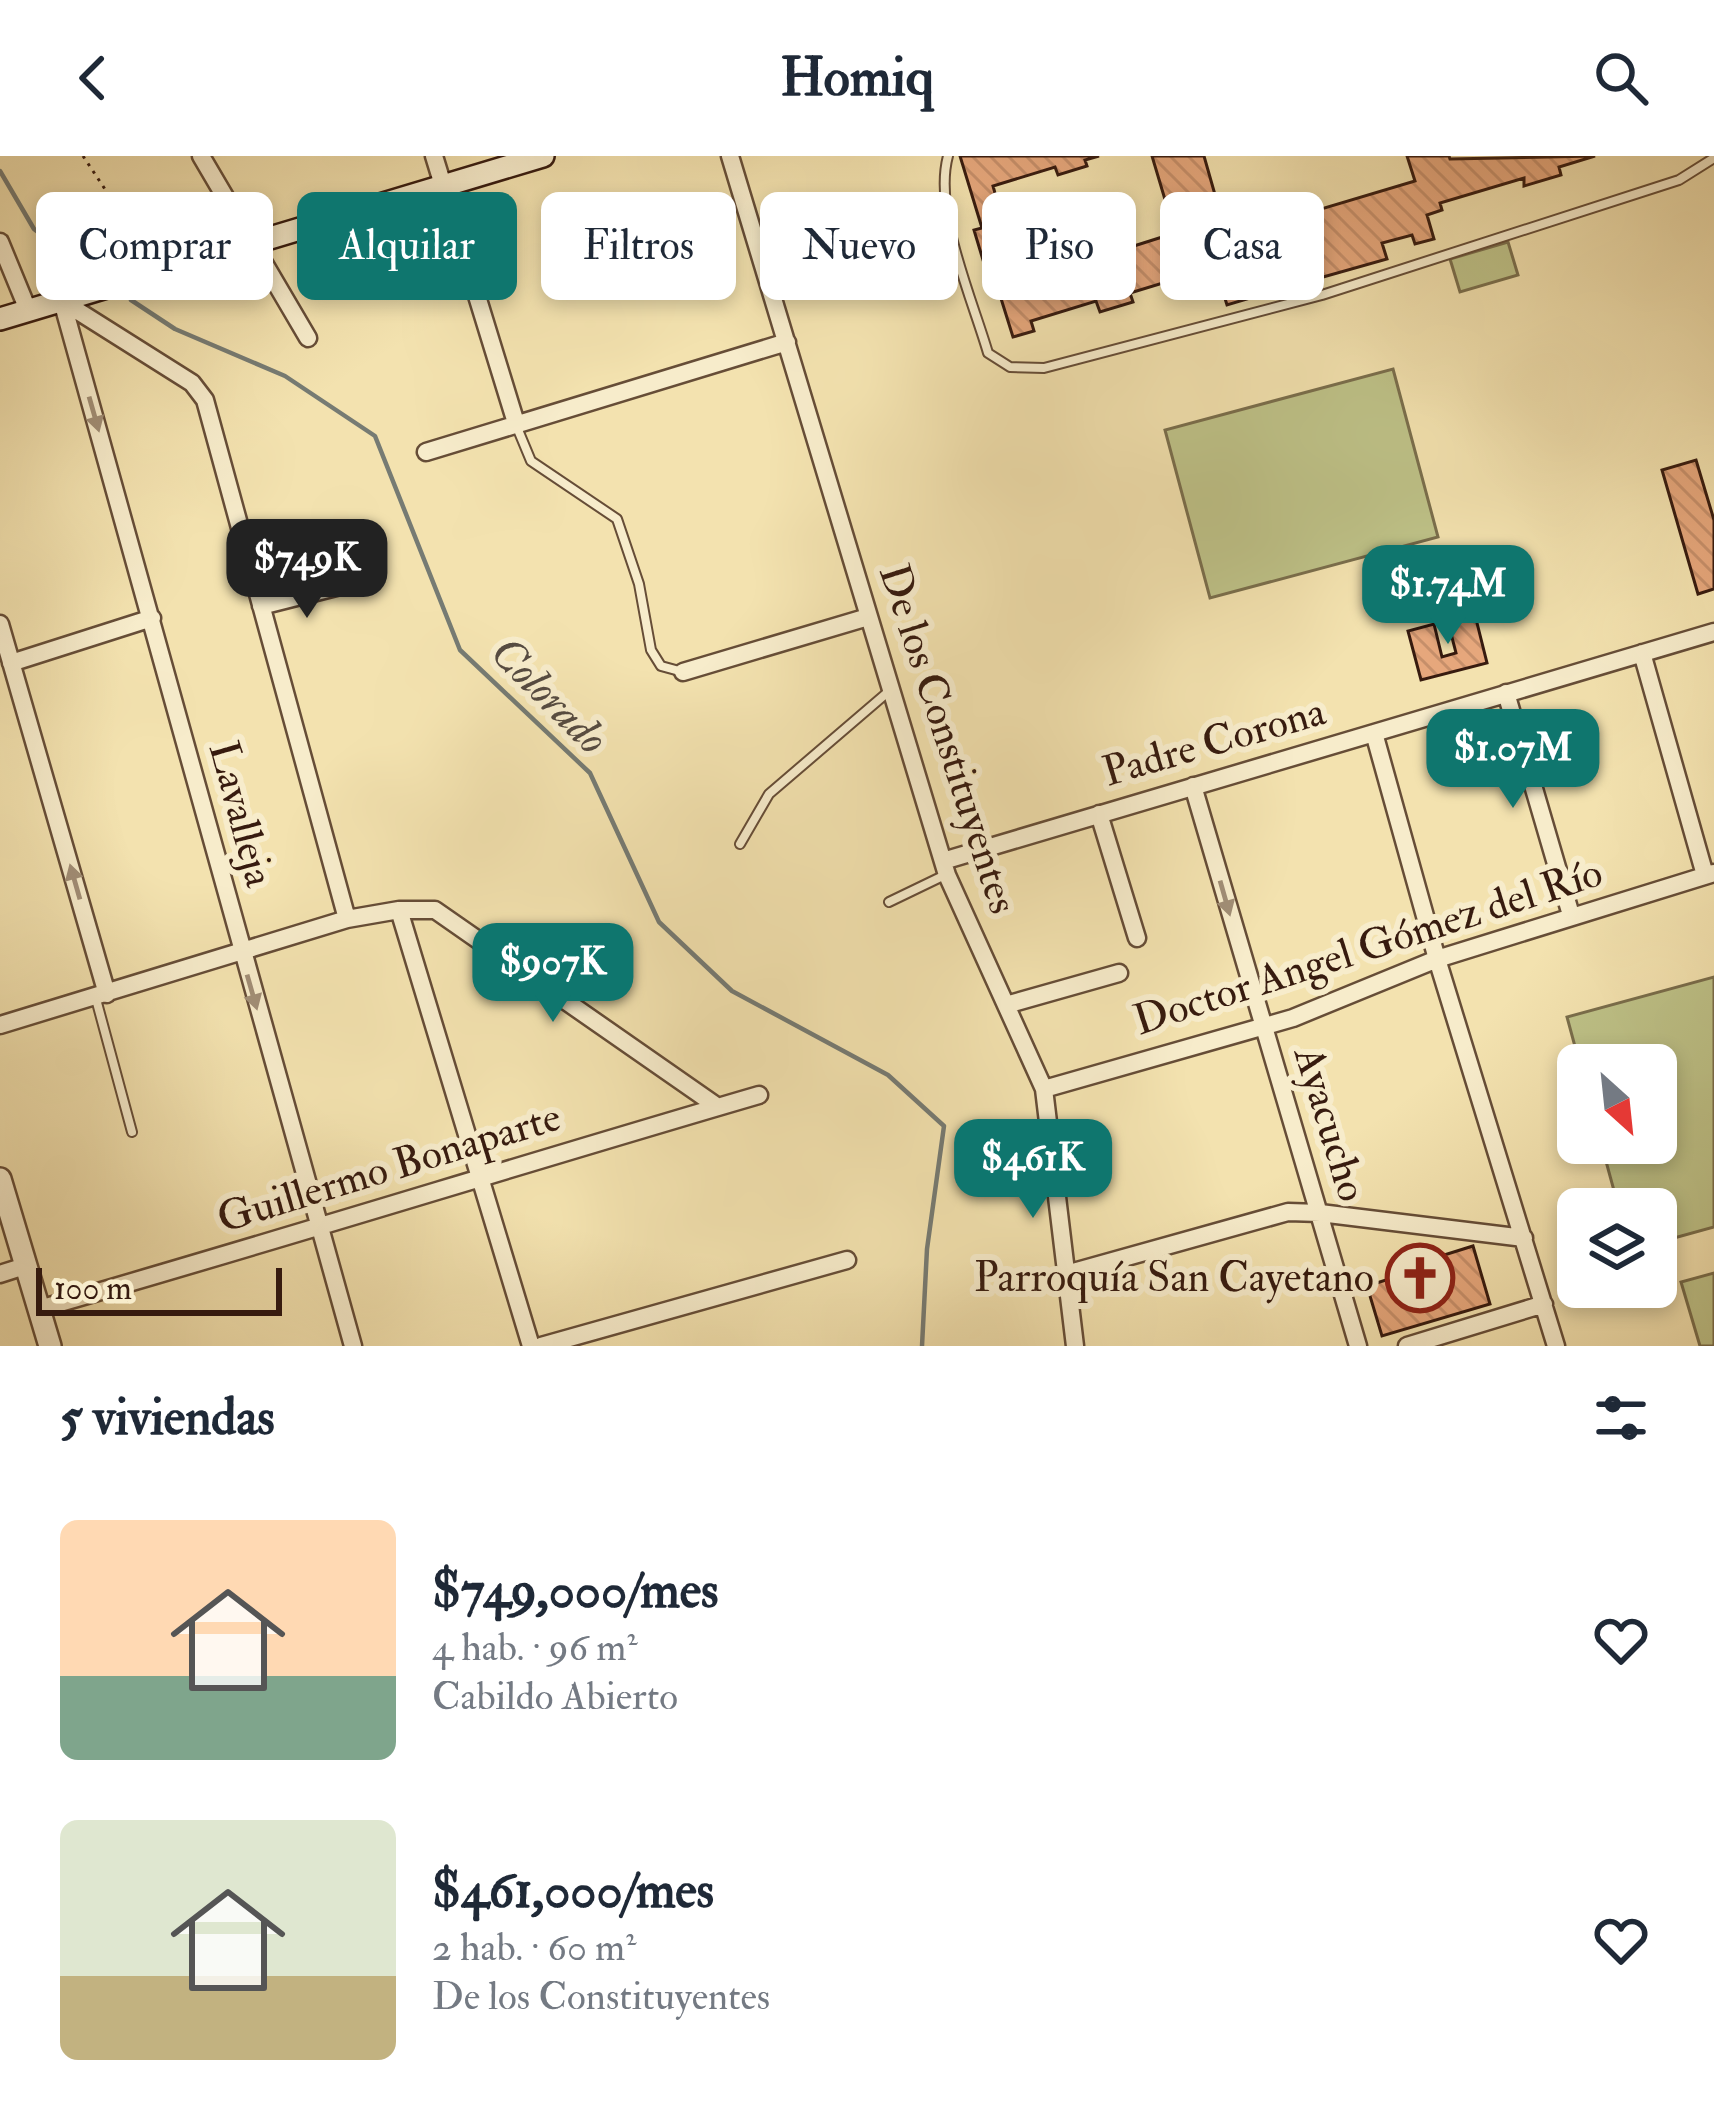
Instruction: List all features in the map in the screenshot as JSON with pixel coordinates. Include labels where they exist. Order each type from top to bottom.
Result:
[{"type":"main road","points":[[273,237],[543,156]]},
{"type":"main road","points":[[0,319],[65,300]]},
{"type":"main road","points":[[0,1179],[50,1346]]},
{"type":"street","points":[[200,156],[223,192]]},
{"type":"street","points":[[434,156],[516,423]]},
{"type":"street","name":"De los Constituyentes","points":[[730,156],[945,868],[1043,1089],[1075,1346]]},
{"type":"street","points":[[0,242],[28,310]]},
{"type":"street","points":[[273,275],[308,338]]},
{"type":"street","points":[[62,301],[192,383],[205,400],[347,919]]},
{"type":"street","name":"Lavalleja","points":[[62,301],[353,1346]]},
{"type":"street","points":[[427,452],[787,342]]},
{"type":"street","points":[[261,606],[340,586]]},
{"type":"street","points":[[682,672],[868,617]]},
{"type":"street","points":[[11,663],[152,618]]},
{"type":"street","points":[[0,624],[101,996]]},
{"type":"street","name":"Padre Corona","points":[[945,868],[1099,814],[1714,632]]},
{"type":"street","points":[[1642,653],[1710,874]]},
{"type":"street","points":[[1506,693],[1571,915]]},
{"type":"street","points":[[1374,733],[1437,959],[1556,1346]]},
{"type":"street","name":"Ayacucho","points":[[1193,786],[1358,1346]]},
{"type":"street","points":[[1099,814],[1137,938]]},
{"type":"street","name":"Doctor Angel Gómez del Río","points":[[1043,1089],[1262,1028],[1437,959],[1710,874]]},
{"type":"street","points":[[399,910],[530,1346]]},
{"type":"street","points":[[0,1025],[347,919],[399,910],[435,910],[718,1107]]},
{"type":"street","points":[[1006,1006],[1119,973]]},
{"type":"street","name":"Guillermo Bonaparte","points":[[39,1309],[759,1095]]},
{"type":"street","points":[[1066,1274],[1288,1212],[1524,1238]]},
{"type":"street","points":[[542,1346],[847,1260]]},
{"type":"street","points":[[0,1274],[26,1266]]},
{"type":"street","points":[[1407,1346],[1544,1304]]},
{"type":"lane","points":[[948,156],[949,221],[988,353],[1010,368],[1044,368],[1322,295],[1679,181],[1714,158]]},
{"type":"lane","points":[[516,423],[531,461],[617,519],[639,584],[651,650],[661,666],[682,672]]},
{"type":"lane","points":[[740,844],[770,794],[889,692]]},
{"type":"lane","points":[[890,902],[945,868]]},
{"type":"lane","points":[[101,996],[132,1132]]},
{"type":"path","points":[[83,156],[107,192]]},
{"type":"green space","points":[[1508,242],[1518,275],[1460,292],[1450,259]]},
{"type":"green space","points":[[1393,369],[1438,537],[1210,598],[1165,430]]},
{"type":"green space","points":[[1714,977],[1714,1227],[1677,1237],[1677,1188],[1613,1188],[1607,1164],[1677,1164],[1677,1044],[1574,1044],[1567,1017]]},
{"type":"green space","points":[[1714,1273],[1714,1346],[1700,1346],[1681,1282]]},
{"type":"building","points":[[960,156],[1099,156],[1085,160],[1087,166],[1058,175],[1055,167],[993,186],[995,192],[982,192],[982,228]]},
{"type":"building","points":[[1152,156],[1204,156],[1214,192],[1163,192]]},
{"type":"building","points":[[1407,156],[1595,156],[1559,167],[1561,175],[1524,186],[1524,178],[1440,203],[1442,210],[1427,215],[1434,239],[1415,244],[1412,235],[1382,243],[1387,259],[1324,277],[1324,208],[1415,181]]},
{"type":"building","points":[[982,228],[982,257],[974,230]]},
{"type":"building","points":[[1160,238],[1160,284],[1136,291],[1136,245]]},
{"type":"building","points":[[1001,300],[1132,300],[1133,302],[1100,312],[1096,301],[1031,321],[1034,331],[1013,337]]},
{"type":"building","points":[[1696,460],[1714,520],[1714,589],[1698,594],[1662,470]]},
{"type":"building","points":[[1474,611],[1487,663],[1421,680],[1408,631],[1434,624],[1442,657],[1456,653],[1447,618]]},
{"type":"building","points":[[1473,1246],[1490,1304],[1382,1336],[1367,1286],[1402,1275],[1412,1265]]},
{"type":"waterway","name":"Colorado","points":[[0,171],[36,231]]},
{"type":"waterway","name":"Colorado","points":[[131,300],[175,329],[285,376],[375,436],[460,650],[590,773],[659,922],[732,991],[888,1075],[944,1126],[927,1249],[922,1346]]},
{"type":"place","name":"Parroquía San Cayetano","points":[[1420,1278]]}]
